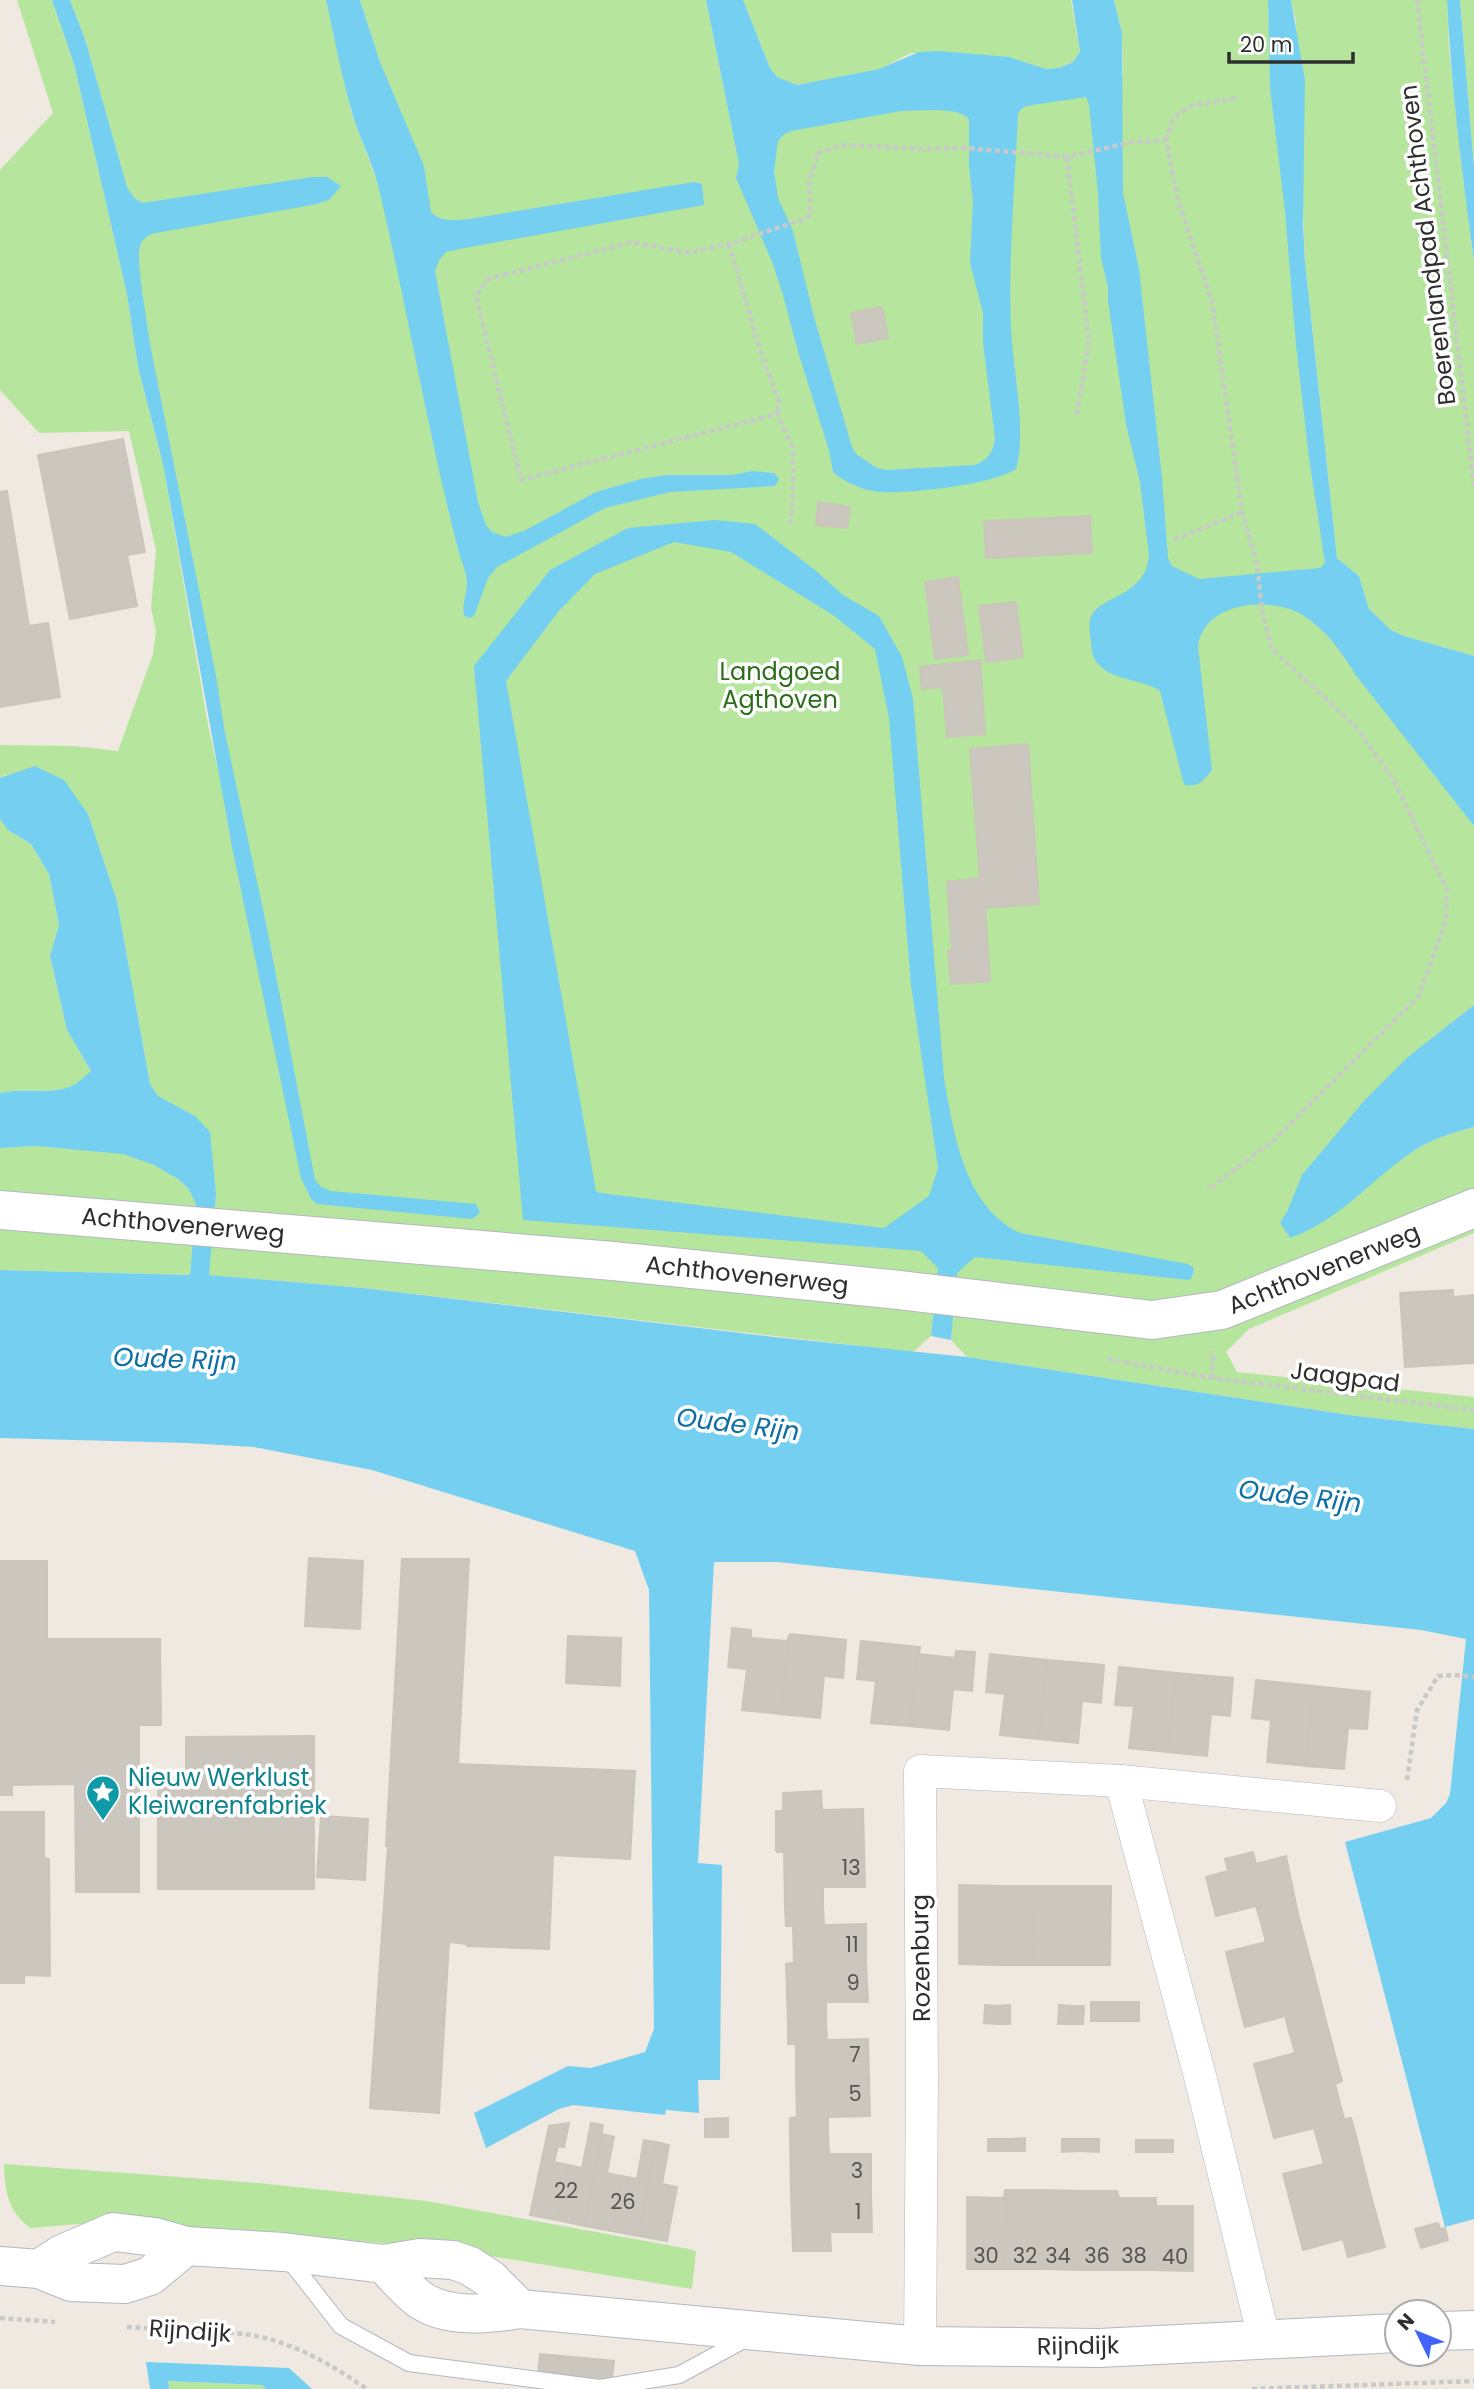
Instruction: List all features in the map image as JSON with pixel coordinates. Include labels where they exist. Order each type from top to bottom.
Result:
[{"type":"street","name":"Achthovenerweg","points":[[0,1210],[613,1261],[899,1290],[1152,1321],[1215,1312],[1474,1208]]},
{"type":"street","name":"Rozenburg","points":[[920,2346],[920,1771],[1121,1781],[1380,1806]]},
{"type":"street","points":[[1121,1781],[1201,2080],[1264,2338]]},
{"type":"street","points":[[38,2269],[62,2254],[113,2232],[155,2236],[186,2246],[284,2252],[384,2264],[420,2258],[453,2260],[470,2266],[490,2279],[520,2309]]},
{"type":"street","name":"Rijndijk","points":[[0,2266],[38,2269],[71,2282],[125,2284],[150,2276],[186,2246]]},
{"type":"street","name":"Rijndijk","points":[[384,2264],[421,2300],[450,2312],[495,2313],[520,2309],[920,2346],[1099,2348],[1383,2334]]},
{"type":"street","points":[[1453,2331],[1474,2330]]},
{"type":"lane","points":[[284,2252],[341,2326],[409,2363],[600,2388],[679,2375],[760,2331]]},
{"type":"path","name":"Boerenlandpad Achthoven","points":[[1417,0],[1474,486]]},
{"type":"path","points":[[1207,1190],[1274,1140],[1419,996],[1446,920],[1447,890],[1393,779],[1356,727],[1272,649],[1262,611],[1257,564],[1242,512],[1212,302],[1178,201],[1166,140],[1174,117],[1193,105],[1236,98]]},
{"type":"path","points":[[777,414],[522,480],[514,457],[476,296],[488,279],[632,242],[689,253],[753,237],[807,218],[811,214],[809,184],[818,153],[843,145],[966,148],[1067,157],[1132,142],[1166,140]]},
{"type":"path","points":[[1067,157],[1088,342],[1076,419]]},
{"type":"path","points":[[729,244],[760,350],[779,402],[777,414],[793,449],[790,524]]},
{"type":"path","points":[[1174,540],[1242,512]]},
{"type":"path","name":"Jaagpad","points":[[1212,1378],[1474,1410]]},
{"type":"path","points":[[1380,1806],[1404,1802],[1417,1710],[1438,1676],[1474,1677]]},
{"type":"path","points":[[0,2318],[56,2322]]},
{"type":"path","name":"Rijndijk","points":[[126,2327],[251,2335],[294,2347],[339,2370],[367,2389]]},
{"type":"path","points":[[1252,2389],[1474,2382]]},
{"type":"green space","name":"Landgoed Agthoven","points":[[17,0],[52,0],[74,64],[127,294],[138,367],[163,464],[208,725],[313,1199],[119,226],[143,203],[134,198],[127,188],[85,39],[70,0],[326,0],[351,111],[376,179],[425,172],[380,62],[360,0],[706,0],[732,129],[1123,74],[1122,33],[1114,0],[1268,0],[1271,78],[1325,561],[1340,648],[1474,826],[1474,1005],[1435,1036],[1304,1233],[1418,1148],[1474,1127],[1474,1233],[1249,1329],[1226,1352],[1237,1372],[1474,1397],[1474,1429],[1356,1416],[967,1357],[951,1340],[956,1275],[938,1274],[931,1336],[913,1352],[363,1288],[208,1275],[216,1194],[195,1116],[158,1096],[150,1084],[117,901],[88,814],[6,775],[0,778],[0,745],[73,746],[118,751],[153,654],[156,631],[151,608],[156,550],[129,431],[39,433],[0,390],[0,170],[53,113]]},
{"type":"green space","points":[[743,0],[1071,0],[1080,52],[1073,62],[1059,68],[1045,69],[1009,57],[911,53],[880,69],[797,85],[777,77],[770,68]]},
{"type":"green space","points":[[1291,0],[1447,0],[1449,49],[1474,261],[1474,656],[1391,630],[1369,609],[1359,576],[1337,558],[1305,262],[1296,22]]},
{"type":"green space","points":[[1460,0],[1474,0],[1474,167]]},
{"type":"green space","points":[[0,819],[8,830],[31,844],[49,874],[59,925],[50,956],[67,1030],[91,1071],[76,1084],[65,1088],[0,1093]]},
{"type":"green space","points":[[36,1146],[123,1154],[155,1165],[186,1186],[196,1204],[190,1275],[0,1270],[0,1148]]},
{"type":"green space","points":[[4,2164],[259,2183],[426,2201],[696,2251],[692,2289],[442,2248],[118,2221],[30,2228],[12,2207],[5,2183]]},
{"type":"green space","points":[[167,2381],[262,2385],[266,2389],[169,2389]]},
{"type":"water","points":[[52,0],[70,0],[85,39],[127,187],[134,198],[143,203],[312,177],[327,177],[341,186],[329,200],[317,204],[151,234],[140,246],[140,278],[150,344],[225,733],[266,923],[315,1180],[321,1187],[331,1191],[476,1204],[480,1213],[472,1219],[317,1204],[311,1199],[301,1178],[232,847],[163,464],[138,367],[127,294],[74,64]]},
{"type":"water","points":[[326,0],[360,0],[380,62],[424,166],[431,212],[439,218],[469,219],[694,182],[702,184],[704,205],[459,249],[446,252],[439,260],[435,271],[478,502],[486,525],[492,532],[506,537],[524,531],[596,492],[641,479],[666,475],[733,475],[752,471],[774,473],[779,479],[775,486],[670,492],[605,508],[497,567],[488,578],[474,616],[464,616],[466,575],[436,459],[378,185],[351,109]]},
{"type":"water","points":[[706,0],[743,0],[770,68],[777,77],[797,85],[879,69],[919,52],[939,51],[1009,57],[1046,69],[1059,68],[1073,62],[1080,52],[1072,0],[1114,0],[1122,33],[1123,193],[1139,269],[1168,558],[1172,566],[1199,579],[1320,568],[1325,563],[1309,458],[1270,88],[1268,0],[1291,0],[1305,80],[1305,262],[1337,558],[1359,576],[1369,609],[1391,630],[1474,656],[1474,826],[1331,640],[1301,614],[1288,608],[1272,605],[1240,607],[1212,620],[1203,631],[1198,646],[1212,770],[1194,785],[1185,785],[1183,781],[1160,691],[1146,684],[1113,675],[1096,661],[1091,648],[1090,631],[1090,620],[1094,612],[1139,580],[1146,569],[1149,555],[1140,482],[1126,424],[1108,287],[1101,258],[1098,194],[1089,104],[1086,97],[1026,106],[1018,114],[1010,303],[1020,420],[1019,455],[1016,469],[972,483],[931,490],[882,492],[856,486],[833,472],[829,450],[773,264],[736,178],[739,164]],"holes":[[[901,111],[957,112],[969,119],[969,166],[973,201],[970,263],[983,313],[983,343],[995,438],[989,454],[975,465],[886,470],[877,468],[856,454],[852,447],[814,317],[793,231],[778,198],[774,171],[778,141],[791,131]]]},
{"type":"water","points":[[1447,0],[1460,0],[1474,167],[1474,261],[1451,65]]},
{"type":"water","points":[[715,520],[755,524],[843,595],[879,616],[902,657],[913,699],[944,1078],[958,1145],[974,1187],[1001,1221],[1020,1233],[1188,1264],[1194,1268],[1189,1280],[975,1257],[957,1273],[951,1340],[931,1336],[938,1268],[921,1251],[523,1220],[474,666],[550,570],[628,528]],"holes":[[[674,542],[731,552],[833,615],[875,649],[889,718],[911,985],[938,1168],[929,1196],[884,1228],[596,1191],[506,681],[558,612],[595,574]]]},
{"type":"water","name":"Oude Rijn","points":[[35,766],[64,780],[88,814],[117,901],[150,1084],[158,1096],[195,1116],[210,1132],[216,1194],[209,1275],[363,1288],[967,1357],[1356,1416],[1474,1429],[1474,2219],[1445,2227],[1345,1842],[1431,1818],[1446,1803],[1450,1794],[1466,1639],[1421,1630],[778,1562],[714,1562],[698,1863],[722,1865],[720,2080],[698,2080],[699,2113],[666,2110],[665,2115],[573,2105],[559,2109],[486,2148],[474,2113],[568,2066],[591,2068],[645,2052],[654,2029],[649,1590],[635,1551],[372,1470],[254,1447],[0,1438],[0,1270],[190,1275],[196,1204],[188,1188],[178,1179],[154,1165],[123,1154],[36,1146],[0,1148],[0,1093],[65,1088],[76,1084],[91,1071],[67,1030],[50,956],[59,925],[49,874],[31,844],[8,830],[0,819],[0,778]]},
{"type":"water","points":[[1474,1005],[1474,1127],[1418,1148],[1325,1221],[1290,1238],[1280,1222],[1287,1212],[1302,1175],[1364,1101],[1408,1057]]},
{"type":"water","points":[[146,2362],[289,2368],[312,2389],[266,2389],[262,2385],[168,2381],[169,2389],[150,2389]]},
{"type":"building","points":[[882,307],[888,338],[857,344],[851,313]]},
{"type":"building","points":[[123,439],[145,552],[127,555],[137,606],[70,619],[38,455]]},
{"type":"building","points":[[7,491],[29,626],[48,623],[60,697],[0,707],[0,492]]},
{"type":"building","points":[[818,502],[850,507],[847,528],[816,525]]},
{"type":"building","points":[[1090,516],[1092,553],[986,558],[984,521]]},
{"type":"building","points":[[958,577],[968,655],[935,659],[925,582]]},
{"type":"building","points":[[1016,602],[1023,657],[986,662],[979,606]]},
{"type":"building","points":[[980,660],[985,734],[947,737],[943,687],[922,689],[920,667]]},
{"type":"building","points":[[1028,744],[1039,904],[985,908],[990,981],[951,984],[948,951],[952,951],[947,882],[980,878],[970,749]]},
{"type":"building","points":[[1453,1290],[1453,1297],[1474,1295],[1474,1363],[1405,1367],[1400,1293]]},
{"type":"building","points":[[309,1558],[363,1561],[360,1629],[305,1626]]},
{"type":"building","points":[[402,1559],[469,1559],[458,1764],[635,1771],[630,1859],[553,1855],[549,1949],[467,1946],[449,1942],[439,2113],[370,2108],[388,1846]]},
{"type":"building","points":[[0,1561],[47,1561],[47,1639],[160,1639],[161,1725],[139,1725],[139,1892],[76,1892],[75,1784],[12,1785],[12,1795],[0,1795]]},
{"type":"building","points":[[732,1628],[751,1630],[751,1638],[787,1641],[790,1634],[781,1714],[742,1710],[747,1669],[728,1667]]},
{"type":"building","points":[[790,1634],[846,1640],[843,1678],[824,1676],[820,1718],[781,1714]]},
{"type":"building","points":[[568,1636],[621,1638],[620,1686],[566,1683]]},
{"type":"building","points":[[861,1641],[918,1647],[910,1726],[871,1723],[876,1681],[857,1679]]},
{"type":"building","points":[[918,1647],[919,1654],[955,1658],[956,1651],[975,1652],[972,1691],[953,1689],[949,1730],[910,1726]]},
{"type":"building","points":[[990,1654],[1047,1660],[1039,1739],[1000,1735],[1005,1694],[986,1692]]},
{"type":"building","points":[[1047,1660],[1104,1665],[1101,1703],[1082,1701],[1078,1743],[1039,1739]]},
{"type":"building","points":[[1119,1667],[1176,1673],[1168,1752],[1129,1748],[1134,1706],[1115,1705]]},
{"type":"building","points":[[1176,1673],[1233,1678],[1230,1716],[1211,1714],[1207,1756],[1168,1752]]},
{"type":"building","points":[[1256,1680],[1313,1686],[1306,1766],[1267,1762],[1271,1720],[1252,1718]]},
{"type":"building","points":[[1313,1686],[1370,1692],[1367,1729],[1348,1728],[1344,1769],[1306,1766]]},
{"type":"building","points":[[314,1736],[314,1889],[158,1889],[158,1777],[186,1777],[186,1737]]},
{"type":"building","points":[[821,1791],[822,1810],[863,1809],[864,1848],[776,1850],[776,1811],[783,1811],[783,1793]]},
{"type":"building","points":[[0,1812],[44,1812],[44,1858],[49,1859],[50,1976],[24,1975],[24,1983],[0,1983]]},
{"type":"building","points":[[321,1816],[368,1819],[365,1880],[317,1877]]},
{"type":"building","points":[[864,1848],[865,1887],[823,1887],[823,1906],[785,1907],[784,1852],[776,1850]]},
{"type":"building","points":[[1253,1852],[1256,1864],[1286,1856],[1298,1914],[1261,1923],[1256,1906],[1216,1916],[1206,1877],[1228,1871],[1225,1859]]},
{"type":"building","points":[[959,1885],[998,1886],[998,1965],[959,1964]]},
{"type":"building","points":[[998,1886],[1035,1886],[1034,1965],[998,1965]]},
{"type":"building","points":[[1035,1886],[1072,1886],[1072,1965],[1034,1965]]},
{"type":"building","points":[[1072,1886],[1111,1886],[1110,1965],[1072,1965]]},
{"type":"building","points":[[823,1906],[824,1925],[866,1924],[866,1963],[786,1964],[794,1963],[793,1926],[786,1926],[785,1907]]},
{"type":"building","points":[[1298,1914],[1313,1970],[1235,1989],[1226,1952],[1266,1942],[1261,1923]]},
{"type":"building","points":[[866,1963],[868,2002],[826,2002],[826,2021],[788,2022],[786,1964]]},
{"type":"building","points":[[1313,1970],[1327,2025],[1290,2035],[1285,2016],[1245,2027],[1235,1989]]},
{"type":"building","points":[[1091,2002],[1139,2002],[1139,2021],[1091,2021]]},
{"type":"building","points":[[985,2005],[997,2006],[997,2024],[984,2023]]},
{"type":"building","points":[[1010,2005],[1010,2024],[997,2024],[997,2006]]},
{"type":"building","points":[[1059,2005],[1071,2006],[1071,2024],[1058,2024]]},
{"type":"building","points":[[1071,2006],[1084,2006],[1083,2024],[1071,2024]]},
{"type":"building","points":[[826,2021],[827,2040],[868,2039],[869,2078],[796,2079],[796,2044],[788,2044],[788,2022]]},
{"type":"building","points":[[1327,2025],[1342,2081],[1264,2101],[1254,2064],[1295,2053],[1290,2035]]},
{"type":"building","points":[[869,2078],[870,2116],[828,2117],[828,2136],[790,2137],[790,2118],[797,2117],[796,2079]]},
{"type":"building","points":[[1342,2081],[1335,2084],[1344,2119],[1351,2118],[1356,2136],[1319,2146],[1314,2128],[1274,2138],[1264,2101]]},
{"type":"building","points":[[728,2118],[728,2137],[705,2137],[705,2119]]},
{"type":"building","points":[[569,2123],[564,2147],[558,2146],[554,2162],[568,2165],[557,2220],[530,2215],[549,2126]]},
{"type":"building","points":[[591,2123],[603,2125],[585,2226],[557,2220],[568,2165],[582,2168]]},
{"type":"building","points":[[602,2134],[614,2137],[607,2173],[622,2176],[612,2231],[585,2226]]},
{"type":"building","points":[[828,2136],[829,2154],[871,2154],[871,2192],[791,2194],[790,2137]]},
{"type":"building","points":[[1356,2136],[1370,2192],[1293,2212],[1283,2174],[1324,2164],[1319,2146]]},
{"type":"building","points":[[1025,2138],[1025,2151],[1007,2151],[1007,2139]]},
{"type":"building","points":[[988,2139],[1007,2139],[1007,2151],[988,2151]]},
{"type":"building","points":[[1062,2139],[1080,2139],[1080,2151],[1062,2152]]},
{"type":"building","points":[[1080,2139],[1099,2139],[1099,2152],[1080,2151]]},
{"type":"building","points":[[644,2140],[656,2142],[639,2236],[612,2231],[622,2176],[637,2179]]},
{"type":"building","points":[[1136,2140],[1154,2140],[1155,2152],[1136,2152]]},
{"type":"building","points":[[1154,2140],[1173,2140],[1173,2152],[1155,2152]]},
{"type":"building","points":[[656,2142],[669,2145],[662,2184],[677,2187],[667,2241],[639,2236]]},
{"type":"building","points":[[1005,2190],[1005,2269],[967,2269],[967,2197],[1004,2198]]},
{"type":"building","points":[[1006,2190],[1043,2190],[1043,2269],[1005,2269]]},
{"type":"building","points":[[1043,2190],[1080,2191],[1080,2270],[1043,2269]]},
{"type":"building","points":[[1080,2191],[1117,2191],[1117,2270],[1080,2270]]},
{"type":"building","points":[[1117,2191],[1119,2198],[1154,2198],[1154,2270],[1117,2270]]},
{"type":"building","points":[[871,2192],[872,2232],[830,2232],[831,2251],[793,2251],[791,2194]]},
{"type":"building","points":[[1370,2192],[1385,2247],[1348,2257],[1343,2239],[1303,2250],[1293,2212]]},
{"type":"building","points":[[1154,2198],[1156,2206],[1193,2206],[1193,2271],[1154,2270]]},
{"type":"building","points":[[1438,2223],[1440,2229],[1445,2228],[1448,2240],[1421,2248],[1415,2229]]},
{"type":"building","points":[[540,2354],[614,2361],[611,2389],[537,2389]]},
{"type":"place","name":"Nieuw Werklust Kleiwarenfabriek","points":[[103,1822]]}]
